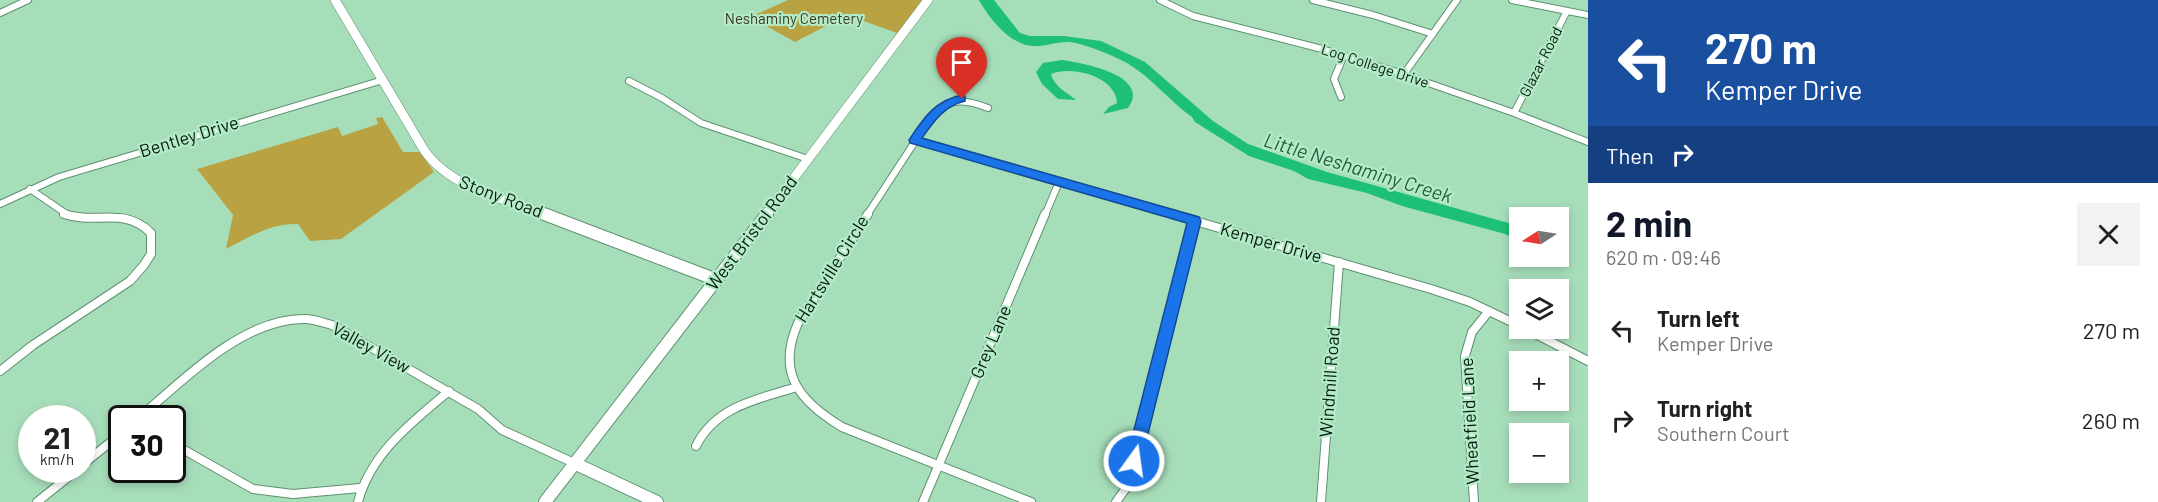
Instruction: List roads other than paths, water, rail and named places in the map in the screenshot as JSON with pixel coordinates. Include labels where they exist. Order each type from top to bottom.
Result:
[{"type":"street","points":[[0,13],[28,0]]},
{"type":"street","name":"Stony Road","points":[[336,0],[433,163],[450,177],[717,280]]},
{"type":"street","name":"West Bristol Road","points":[[545,502],[717,280],[928,0]]},
{"type":"street","name":"Log College Drive","points":[[1160,0],[1193,16],[1344,54],[1514,113],[1588,142]]},
{"type":"street","points":[[1313,0],[1373,15],[1433,34]]},
{"type":"street","points":[[1404,74],[1457,0]]},
{"type":"street","points":[[1512,0],[1588,15]]},
{"type":"street","name":"Glazar Road","points":[[1514,113],[1567,11]]},
{"type":"street","points":[[1341,97],[1334,79],[1344,54]]},
{"type":"street","name":"Bentley Drive","points":[[0,204],[59,177],[382,80]]},
{"type":"street","points":[[629,81],[707,126],[808,159]]},
{"type":"street","name":"Hartsville Circle","points":[[988,108],[966,99],[951,100],[933,114],[793,331],[788,359],[796,387],[806,400],[829,420],[1031,502]]},
{"type":"street","name":"Kemper Drive","points":[[915,140],[1450,295],[1509,320]]},
{"type":"street","name":"Grey Lane","points":[[923,502],[1059,182]]},
{"type":"street","points":[[0,371],[33,345],[130,281],[144,267],[153,247],[151,233],[136,220],[120,216],[68,215],[30,189]]},
{"type":"street","points":[[1116,502],[1129,484],[1194,221]]},
{"type":"street","name":"Windmill Road","points":[[1321,502],[1339,262]]},
{"type":"street","name":"Wheatfield Lane","points":[[1474,502],[1465,356],[1472,332],[1490,311]]},
{"type":"street","name":"Valley View","points":[[155,405],[233,342],[256,329],[296,319],[325,322],[449,391],[478,409],[502,430],[574,463]]},
{"type":"street","points":[[1545,339],[1588,361]]},
{"type":"street","points":[[696,446],[702,433],[718,416],[796,387]]},
{"type":"street","points":[[358,502],[365,476],[380,456],[449,391]]},
{"type":"street","points":[[96,454],[108,444]]},
{"type":"street","points":[[186,451],[253,489],[265,493],[282,494],[360,488]]},
{"type":"street","points":[[574,463],[657,502]]},
{"type":"street","points":[[37,502],[61,483]]},
{"type":"park label","name":"Neshaminy Cemetery","points":[[794,19]]},
{"type":"water label","name":"Little Neshaminy Creek","points":[[1358,168]]}]
